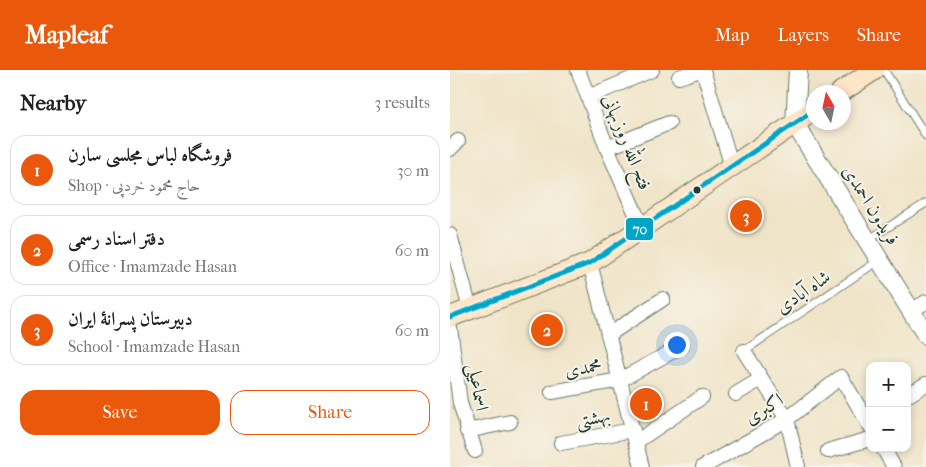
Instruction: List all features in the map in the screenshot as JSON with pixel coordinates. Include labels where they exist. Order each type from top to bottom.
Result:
[{"type":"main road","points":[[851,85],[874,70]]},
{"type":"main road","points":[[450,317],[590,263],[806,117]]},
{"type":"street","name":"فتح الله روزبهانی","points":[[578,70],[642,228]]},
{"type":"street","points":[[588,97],[652,70]]},
{"type":"street","points":[[679,77],[702,70],[732,167]]},
{"type":"street","points":[[795,124],[798,70]]},
{"type":"street","points":[[608,148],[668,123]]},
{"type":"street","name":"فریدون احمدی","points":[[795,124],[880,260],[919,306],[926,335]]},
{"type":"street","points":[[450,235],[470,309]]},
{"type":"street","points":[[590,263],[642,467]]},
{"type":"street","points":[[608,335],[663,299]]},
{"type":"street","name":"اسماعیلی","points":[[450,328],[460,403],[467,431],[475,451]]},
{"type":"street","name":"محمدی","points":[[552,392],[620,380],[682,346]]},
{"type":"street","points":[[744,351],[787,419],[798,467]]},
{"type":"street","name":"اکبری","points":[[711,465],[787,419],[841,377],[866,419]]},
{"type":"street","points":[[736,394],[761,379]]},
{"type":"street","points":[[911,393],[926,384]]},
{"type":"street","points":[[634,436],[702,397]]},
{"type":"street","points":[[467,431],[510,422]]},
{"type":"street","name":"بهشتی","points":[[561,443],[634,436]]},
{"type":"street","points":[[828,451],[866,440]]},
{"type":"street","points":[[885,452],[894,467]]},
{"type":"lane","points":[[884,70],[926,136]]},
{"type":"lane","points":[[868,240],[926,202]]},
{"type":"lane","name":"شاه آبادی","points":[[744,351],[880,260]]},
{"type":"transit line","name":"70","points":[[450,317],[590,263],[806,116]]},
{"type":"place","name":"دبیرستان پسرانهٔ ایران","points":[[746,216]]},
{"type":"place","name":"دفتر اسناد رسمی","points":[[547,330]]},
{"type":"place","name":"فروشگاه لباس مجلسی سارن","points":[[646,404]]}]
